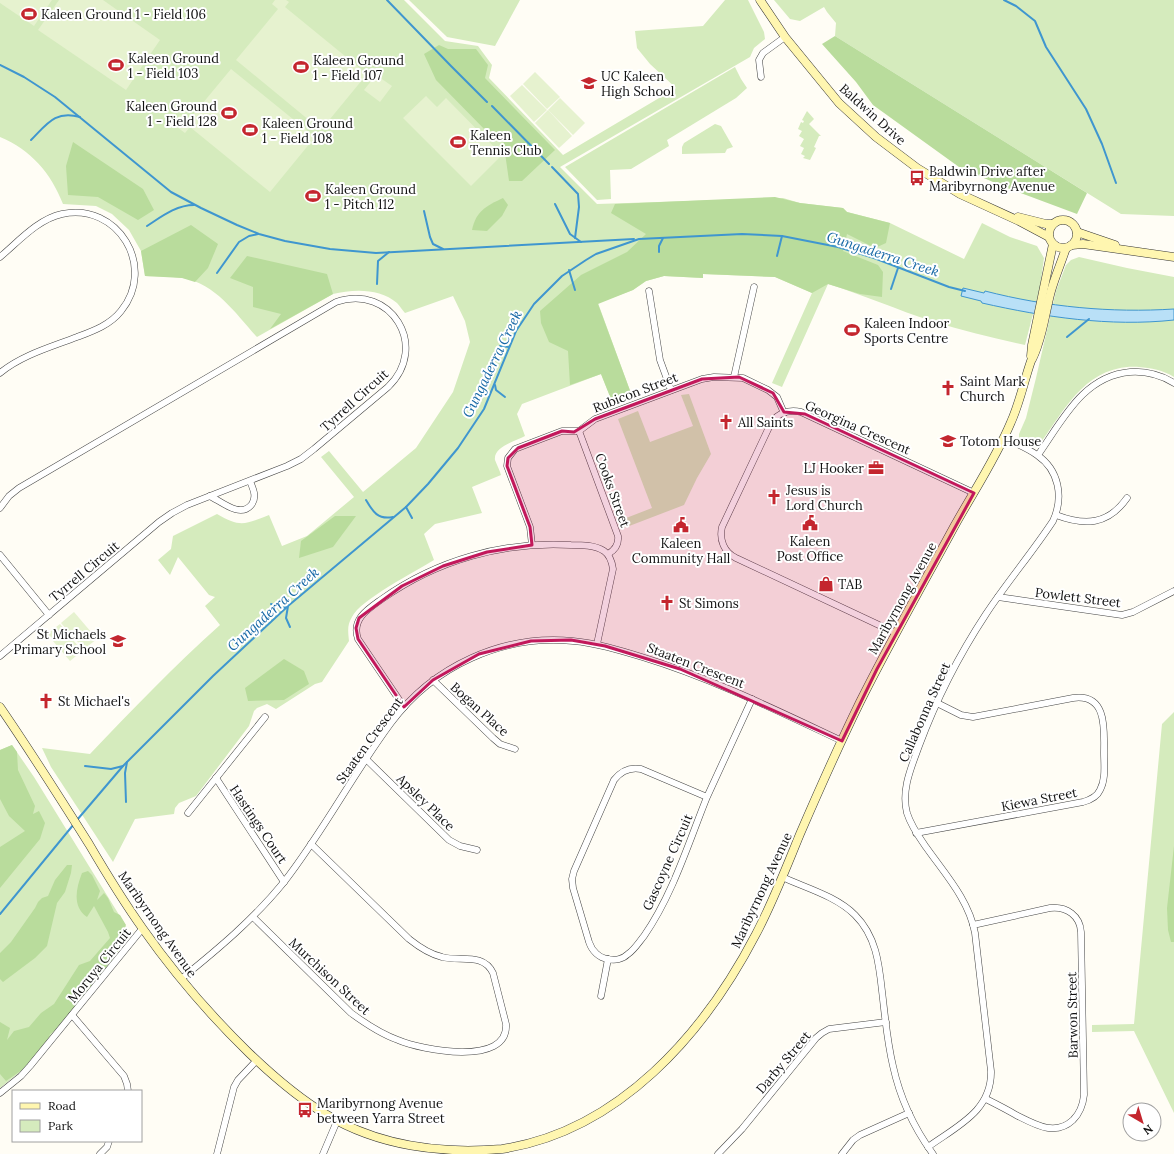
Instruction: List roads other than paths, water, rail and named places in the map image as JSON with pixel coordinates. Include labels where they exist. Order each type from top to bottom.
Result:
[{"type":"street","name":"Baldwin Drive","points":[[760,0],[785,37],[839,103],[876,137],[917,168],[960,194],[1000,212],[1051,241]]},
{"type":"street","points":[[761,77],[759,60],[763,53],[785,37]]},
{"type":"street","name":"Baldwin Drive","points":[[1000,212],[1046,224],[1053,224]]},
{"type":"street","points":[[0,257],[48,219],[62,214],[83,213],[104,220],[120,234],[131,252],[135,273],[133,287],[128,301],[120,313],[110,322],[97,329],[20,360],[0,373]]},
{"type":"street","points":[[1069,247],[1077,237],[1075,227],[1070,222],[1062,220],[1053,224],[1049,232],[1051,241],[1061,248],[1069,247],[1083,244],[1174,257]]},
{"type":"street","points":[[1077,232],[1138,253]]},
{"type":"street","name":"Maribyrnong Avenue","points":[[0,707],[58,795],[142,929],[181,980],[220,1024],[257,1060],[301,1098],[337,1121],[376,1138],[418,1151],[471,1152],[494,1150],[524,1145],[553,1136],[581,1124],[620,1100],[644,1081],[673,1052],[713,1004],[747,951],[766,914],[842,741],[896,633],[1004,438],[1021,396],[1031,363],[1032,345],[1039,328],[1048,289],[1051,241]]},
{"type":"street","name":"Maribyrnong Avenue","points":[[1048,289],[1069,247]]},
{"type":"street","points":[[734,377],[754,287]]},
{"type":"street","points":[[649,292],[659,357],[671,390]]},
{"type":"street","name":"Tyrrell Circuit","points":[[0,508],[9,496],[19,488],[330,305],[342,300],[355,298],[368,300],[386,308],[399,322],[406,341],[405,360],[397,378],[308,454],[287,466],[179,509],[166,517],[0,656]]},
{"type":"street","points":[[1038,455],[1078,398],[1090,387],[1103,379],[1118,374],[1142,372],[1157,375],[1174,383]]},
{"type":"street","name":"Rubicon Street","points":[[579,431],[595,419],[706,377],[734,377],[747,380],[772,392],[779,400],[784,413]]},
{"type":"street","name":"Georgina Crescent","points":[[896,633],[736,558],[729,554],[724,547],[721,535],[723,523],[769,427],[776,417],[784,413],[797,411],[974,493]]},
{"type":"street","points":[[532,545],[530,528],[507,466],[508,458],[511,453],[518,448],[562,431],[579,431]]},
{"type":"street","name":"Cooks Street","points":[[579,431],[618,536],[617,546],[608,554]]},
{"type":"street","name":"Callabonna Street","points":[[928,1147],[974,1114],[986,1099],[991,1082],[991,1071],[974,925],[965,902],[916,833],[906,806],[906,783],[937,703],[965,649],[998,597],[1049,526],[1056,515],[1059,503],[1058,485],[1050,468],[1038,455],[1004,438]]},
{"type":"street","points":[[210,496],[232,508],[242,511],[246,510],[253,502],[255,494],[250,480]]},
{"type":"street","points":[[1056,515],[1078,522],[1097,520],[1115,512],[1127,498]]},
{"type":"street","points":[[404,707],[358,639],[356,628],[362,615],[376,603],[402,586],[443,566],[487,552],[532,545],[563,544],[600,549],[608,554],[612,562],[613,569],[597,644]]},
{"type":"street","name":"Tyrrell Circuit","points":[[0,555],[49,615]]},
{"type":"street","name":"Powlett Street","points":[[998,597],[1122,614],[1133,612],[1174,591]]},
{"type":"street","name":"Staaten Crescent","points":[[181,980],[228,941],[253,917],[284,882],[311,844],[391,722],[404,707],[433,680],[467,660],[505,646],[544,640],[571,640],[597,644],[630,653],[680,669],[752,699],[842,741]]},
{"type":"street","name":"Bogan Place","points":[[433,680],[500,744],[515,749]]},
{"type":"street","name":"Kiewa Street","points":[[916,833],[1083,802],[1098,794],[1103,782],[1103,718],[1098,707],[1089,700],[1078,697],[973,717],[965,716],[937,703]]},
{"type":"street","name":"Gascoyne Circuit","points":[[608,959],[620,959],[627,956],[649,928],[669,891],[707,797],[752,699]]},
{"type":"street","name":"Hastings Court","points":[[188,813],[264,717]]},
{"type":"street","name":"Apsley Place","points":[[367,760],[450,840],[460,846],[477,850]]},
{"type":"street","points":[[601,996],[608,959],[598,954],[590,946],[572,880],[574,871],[614,780],[624,771],[632,768],[641,769],[707,797]]},
{"type":"street","name":"Hastings Court","points":[[216,778],[284,882]]},
{"type":"street","name":"Murchison Street","points":[[253,917],[351,1012],[369,1026],[389,1037],[421,1048],[455,1052],[488,1049],[501,1041],[506,1031],[506,1024],[493,973],[489,967],[484,962],[477,959],[448,959],[433,955],[420,948],[311,844]]},
{"type":"street","points":[[782,877],[842,904],[855,914],[865,927],[877,956],[893,1067],[899,1090],[909,1113],[933,1154]]},
{"type":"street","name":"Barwon Street","points":[[974,925],[1050,908],[1058,908],[1073,914],[1080,924],[1081,932],[1084,1095],[1081,1110],[1075,1119],[1066,1125],[1057,1128],[1046,1128],[1036,1125],[986,1099]]},
{"type":"street","name":"Moruya Circuit","points":[[0,1093],[26,1071],[142,929]]},
{"type":"street","name":"Moruya Circuit","points":[[72,1015],[124,1076],[128,1090]]},
{"type":"street","name":"Darby Street","points":[[718,1154],[742,1129],[816,1038],[822,1033],[832,1029],[886,1022]]},
{"type":"street","points":[[217,1154],[234,1087],[238,1080],[257,1060]]},
{"type":"street","points":[[842,1154],[853,1140],[860,1135],[909,1113]]},
{"type":"street","points":[[323,1154],[337,1121]]},
{"type":"street","points":[[100,1154],[108,1142]]},
{"type":"water","name":"Gungaderra Creek","points":[[963,288],[984,293],[985,291],[1008,297],[1079,308],[1127,310],[1174,309],[1174,320],[1150,322],[1101,321],[1029,313],[982,303],[981,301],[961,296]]},
{"type":"waterway","points":[[387,0],[487,102]]},
{"type":"waterway","points":[[1004,0],[1016,6],[1035,21],[1046,47],[1086,109],[1102,144],[1116,183]]},
{"type":"waterway","points":[[0,65],[24,77],[55,97],[171,192],[201,208],[259,234],[285,241],[330,249],[376,253],[634,239]]},
{"type":"waterway","points":[[492,106],[549,164]]},
{"type":"waterway","points":[[31,140],[47,124],[58,117],[64,115],[80,117]]},
{"type":"waterway","points":[[552,167],[578,194],[579,207],[575,238]]},
{"type":"waterway","points":[[555,204],[570,234],[581,242]]},
{"type":"waterway","points":[[147,226],[175,209],[194,205]]},
{"type":"waterway","points":[[424,211],[433,244],[443,249]]},
{"type":"waterway","points":[[217,273],[239,242],[249,236],[258,234]]},
{"type":"waterway","name":"Gungaderra Creek","points":[[77,820],[123,766],[213,676],[288,606],[406,507],[428,484],[458,448],[484,409],[516,331],[534,304],[562,276],[596,254],[639,239],[742,234],[782,236],[838,247],[874,258],[949,287],[965,291]]},
{"type":"waterway","points":[[777,256],[782,236]]},
{"type":"waterway","points":[[659,252],[659,246],[663,238]]},
{"type":"waterway","points":[[377,284],[378,261],[389,252]]},
{"type":"waterway","points":[[891,289],[898,268]]},
{"type":"waterway","points":[[569,270],[575,290]]},
{"type":"waterway","points":[[1067,337],[1089,319]]},
{"type":"waterway","points":[[500,346],[509,347]]},
{"type":"waterway","points":[[495,385],[496,390],[505,397]]},
{"type":"waterway","points":[[366,500],[376,514],[388,518],[393,517]]},
{"type":"waterway","points":[[406,507],[412,518]]},
{"type":"waterway","name":"Gungaderra Creek","points":[[271,604],[282,608],[288,606],[286,618],[290,627]]},
{"type":"waterway","points":[[126,802],[125,773],[127,762]]},
{"type":"waterway","points":[[85,766],[111,769],[123,766]]},
{"type":"waterway","name":"Gungaderra Creek","points":[[0,914],[74,824]]},
{"type":"place","name":"Kaleen Ground 1 - Field 106","points":[[29,14]]},
{"type":"place","name":"Kaleen Ground 1 - Field 103","points":[[116,65]]},
{"type":"place","name":"Kaleen Ground 1 - Field 107","points":[[301,67]]},
{"type":"place","name":"UC Kaleen High School","points":[[589,83]]},
{"type":"place","name":"Kaleen Ground 1 - Field 128","points":[[229,113]]},
{"type":"place","name":"Kaleen Ground 1 - Field 108","points":[[250,130]]},
{"type":"place","name":"Kaleen Tennis Club","points":[[458,142]]},
{"type":"place","name":"Baldwin Drive after Maribyrnong Avenue","points":[[917,178]]},
{"type":"place","name":"Kaleen Ground 1 - Pitch 112","points":[[313,196]]},
{"type":"place","name":"Kaleen Indoor Sports Centre","points":[[852,330]]},
{"type":"place","name":"Saint Mark Church","points":[[948,388]]},
{"type":"place","name":"All Saints","points":[[726,422]]},
{"type":"place","name":"Totom House","points":[[948,441]]},
{"type":"place","name":"LJ Hooker","points":[[876,468]]},
{"type":"place","name":"Jesus is Lord Church","points":[[774,497]]},
{"type":"place","name":"Kaleen Post Office","points":[[810,523]]},
{"type":"place","name":"Kaleen Community Hall","points":[[681,525]]},
{"type":"place","name":"TAB","points":[[826,584]]},
{"type":"place","name":"St Simons","points":[[667,603]]},
{"type":"place","name":"St Michaels Primary School","points":[[118,641]]},
{"type":"place","name":"St Michael's","points":[[46,701]]},
{"type":"place","name":"Maribyrnong Avenue between Yarra Street","points":[[305,1110]]}]
